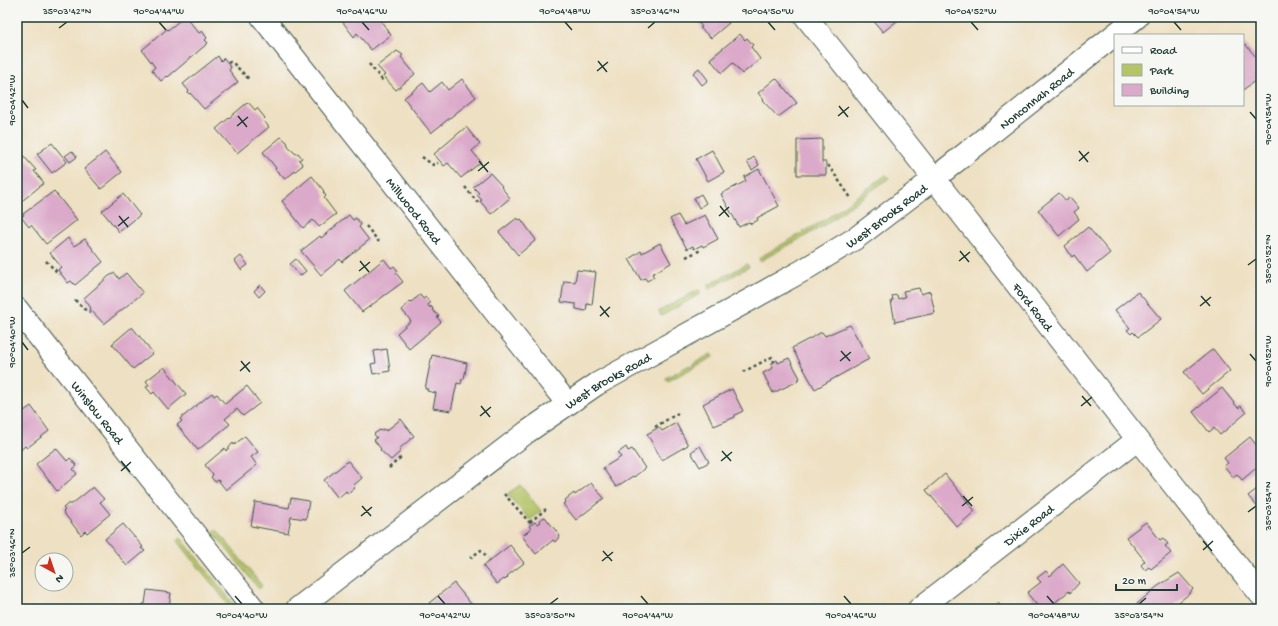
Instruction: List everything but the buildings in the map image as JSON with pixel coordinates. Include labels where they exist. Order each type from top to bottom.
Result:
[{"type":"street","name":"Millwood Road","points":[[262,17],[567,403]]},
{"type":"street","name":"Ford Road","points":[[806,17],[935,178],[1137,440],[1261,595]]},
{"type":"street","name":"Nonconnah Road","points":[[1116,34],[1137,17]]},
{"type":"street","name":"Nonconnah Road","points":[[935,178],[1114,35]]},
{"type":"street","name":"West Brooks Road","points":[[297,609],[527,432],[567,403],[603,380],[802,271],[856,238],[935,178]]},
{"type":"street","name":"Winslow Road","points":[[17,309],[254,609]]},
{"type":"street","name":"Dixie Road","points":[[919,609],[1137,440]]},
{"type":"path","points":[[228,63],[233,63],[250,80]]},
{"type":"path","points":[[369,64],[383,81]]},
{"type":"path","points":[[422,157],[433,165],[438,162]]},
{"type":"path","points":[[828,165],[852,198]]},
{"type":"path","points":[[465,187],[477,202],[480,199]]},
{"type":"path","points":[[366,226],[379,242]]},
{"type":"path","points":[[686,257],[701,250]]},
{"type":"path","points":[[46,261],[59,274]]},
{"type":"path","points":[[75,300],[84,309],[90,312]]},
{"type":"path","points":[[743,372],[772,358],[774,362]]},
{"type":"path","points":[[655,426],[678,414]]},
{"type":"path","points":[[389,468],[400,458],[398,456]]},
{"type":"path","points":[[504,494],[531,523],[546,509]]},
{"type":"path","points":[[470,558],[481,550],[488,558]]},
{"type":"green space","points":[[886,175],[889,178],[823,226],[760,261],[759,258],[826,219]]},
{"type":"green space","points":[[747,264],[749,267],[709,289],[708,285]]},
{"type":"green space","points":[[699,290],[700,294],[661,316],[659,311]]},
{"type":"green space","points":[[711,354],[713,357],[668,381],[666,378],[690,365],[692,367],[693,364]]},
{"type":"green space","points":[[520,485],[541,511],[530,520],[507,494]]},
{"type":"green space","points":[[216,529],[262,586],[259,589],[213,532]]},
{"type":"green space","points":[[181,538],[236,607],[232,609],[177,540]]}]
